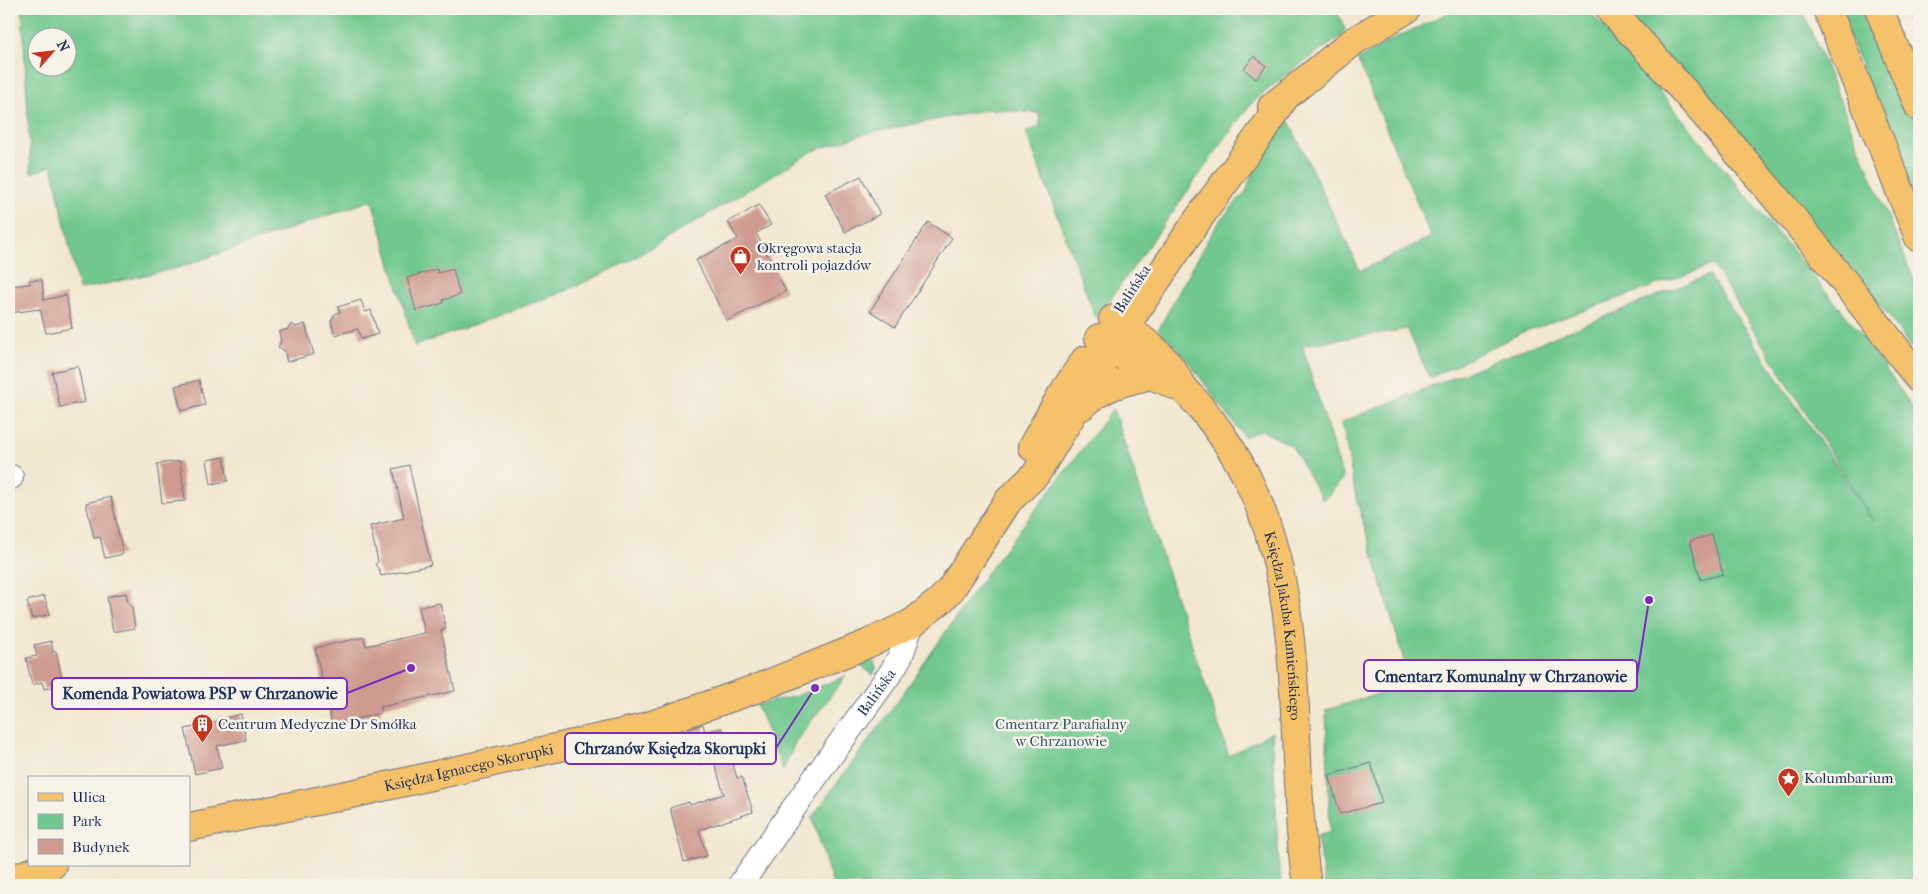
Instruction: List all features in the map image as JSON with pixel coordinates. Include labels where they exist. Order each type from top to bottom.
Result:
[{"type":"main road","name":"Balińska","points":[[1008,501],[1036,474],[1071,418],[1115,338],[1285,97],[1354,40],[1407,9]]},
{"type":"main road","points":[[1610,9],[1661,64],[1777,200],[1874,319],[1919,379]]},
{"type":"main road","points":[[1827,9],[1919,238]]},
{"type":"main road","points":[[1880,9],[1919,107]]},
{"type":"main road","name":"Balińska","points":[[912,623],[941,600],[951,589],[1008,501],[1024,462],[1061,396],[1115,338]]},
{"type":"main road","name":"Księdza Jakuba Kamieńskiego","points":[[1115,338],[1151,374],[1184,389]]},
{"type":"main road","name":"Księdza Jakuba Kamieńskiego","points":[[1115,338],[1143,339],[1170,367],[1184,389],[1214,424],[1241,466],[1259,506],[1275,553],[1285,603],[1293,688],[1301,832],[1307,885]]},
{"type":"main road","points":[[1071,418],[1090,398],[1104,388],[1151,374]]},
{"type":"main road","name":"Księdza Ignacego Skorupki","points":[[190,827],[356,793],[640,729],[758,688],[912,623]]},
{"type":"main road","points":[[9,861],[28,856]]},
{"type":"main road","points":[[9,880],[49,866]]},
{"type":"street","name":"Balińska","points":[[740,885],[885,681],[901,655],[912,623]]},
{"type":"street","points":[[858,647],[868,647],[880,654],[883,660],[885,681]]},
{"type":"green space","points":[[22,9],[1336,9],[1345,29],[1342,36],[1285,75],[1251,104],[1096,319],[1026,132],[1040,127],[1039,113],[990,109],[864,134],[813,151],[633,259],[566,291],[415,346],[372,200],[181,267],[79,290],[52,166],[31,173]]},
{"type":"green space","points":[[1457,9],[1587,9],[1609,31],[1859,331],[1919,417],[1919,885],[1325,885],[1317,836],[1330,832],[1326,710],[1411,684],[1356,498],[1342,422],[1709,275],[1874,522],[1713,265],[1523,332],[1430,378],[1407,329],[1302,345],[1343,479],[1323,501],[1292,446],[1261,430],[1244,437],[1185,357],[1158,330],[1208,239],[1220,221],[1247,190],[1256,161],[1286,115],[1360,271],[1431,237],[1358,60],[1397,37]]},
{"type":"green space","points":[[1625,9],[1802,9],[1919,292],[1919,359],[1885,311],[1628,15]]},
{"type":"green space","points":[[1838,9],[1869,9],[1919,131],[1919,209]]},
{"type":"green space","points":[[1902,9],[1919,9],[1919,51]]},
{"type":"green space","name":"Cmentarz Parafialny w Chrzanowie","points":[[1113,409],[1229,756],[1272,732],[1279,868],[1282,885],[833,885],[812,817],[897,702],[988,571]]},
{"type":"green space","points":[[868,657],[874,662],[876,668],[873,675],[853,659]]},
{"type":"green space","points":[[846,676],[796,741],[783,770],[757,705],[796,696]]},
{"type":"building","points":[[1254,56],[1266,66],[1256,79],[1244,69]]},
{"type":"building","points":[[861,176],[880,214],[845,232],[825,194]]},
{"type":"building","name":"Okręgowa stacja kontroli pojazdów","points":[[759,205],[771,225],[756,233],[786,291],[727,321],[696,260],[738,239],[728,222]]},
{"type":"building","points":[[928,222],[952,238],[895,327],[870,311]]},
{"type":"building","points":[[437,269],[438,273],[453,269],[460,295],[443,300],[444,303],[416,311],[407,278]]},
{"type":"building","points":[[29,280],[42,280],[44,300],[66,295],[72,328],[46,333],[40,309],[9,313],[9,286],[30,284]]},
{"type":"building","points":[[361,300],[365,312],[371,310],[378,334],[361,339],[358,329],[335,335],[331,321],[335,314],[340,312],[338,307]]},
{"type":"building","points":[[291,324],[296,327],[305,324],[314,354],[287,362],[284,350],[278,347],[281,342],[279,332],[288,329]]},
{"type":"building","points":[[78,366],[85,402],[60,407],[52,372]]},
{"type":"building","points":[[199,380],[205,405],[181,411],[175,386]]},
{"type":"building","points":[[224,457],[228,481],[211,484],[207,460]]},
{"type":"building","points":[[180,461],[185,501],[162,503],[157,464]]},
{"type":"building","points":[[409,465],[431,565],[381,576],[379,569],[375,565],[378,561],[370,526],[404,518],[393,469]]},
{"type":"building","points":[[111,497],[123,554],[105,558],[100,537],[94,538],[86,503]]},
{"type":"building","points":[[1712,535],[1723,574],[1701,580],[1690,541]]},
{"type":"building","points":[[126,593],[128,603],[132,608],[135,628],[113,632],[107,597]]},
{"type":"building","points":[[44,596],[50,614],[32,619],[27,601]]},
{"type":"building","points":[[440,603],[446,629],[441,630],[455,691],[380,707],[381,713],[332,724],[315,648],[364,637],[366,646],[425,633],[419,607]]},
{"type":"building","points":[[51,641],[53,652],[56,651],[62,678],[59,678],[61,685],[44,689],[42,682],[32,685],[26,658],[37,656],[34,645]]},
{"type":"building","name":"Centrum Medyczne Dr Smółka","points":[[241,714],[246,740],[217,746],[222,768],[195,774],[185,729],[217,722],[217,720]]},
{"type":"building","points":[[703,724],[705,732],[722,728],[737,778],[742,777],[753,812],[699,830],[707,856],[684,862],[670,808],[689,802],[690,805],[724,794],[713,758],[698,763],[689,729]]},
{"type":"building","points":[[1371,763],[1382,803],[1340,814],[1329,775]]},
{"type":"place","name":"Okręgowa stacja kontroli pojazdów","points":[[741,276]]},
{"type":"place","name":"Cmentarz Komunalny w Chrzanowie","points":[[1649,600]]},
{"type":"place","name":"Komenda Powiatowa PSP w Chrzanowie","points":[[411,668]]},
{"type":"place","name":"Chrzanów Księdza Skorupki","points":[[815,688]]},
{"type":"place","name":"Centrum Medyczne Dr Smółka","points":[[202,743]]},
{"type":"place","name":"Kolumbarium","points":[[1788,797]]}]
